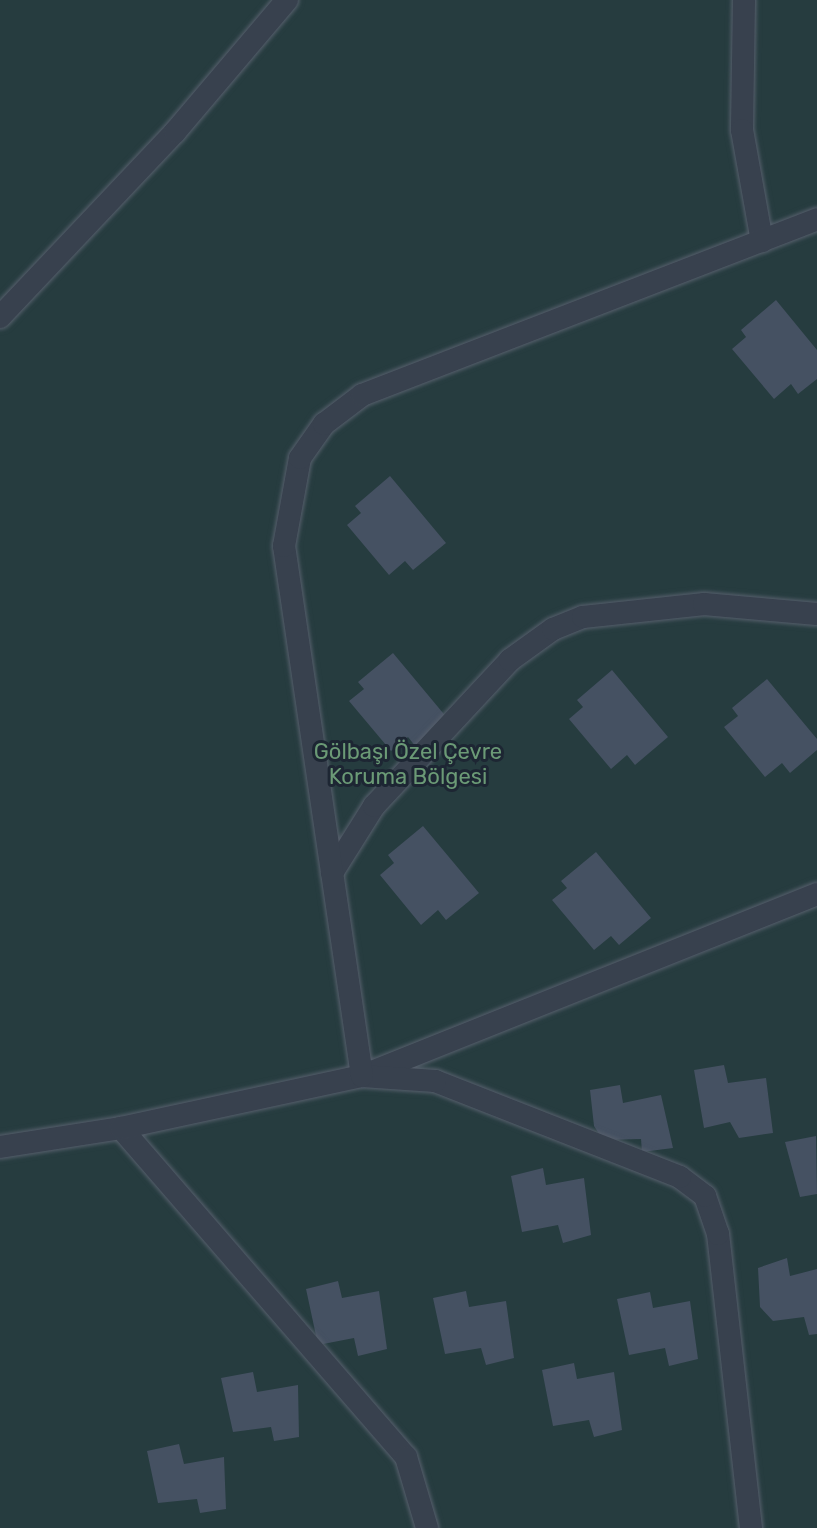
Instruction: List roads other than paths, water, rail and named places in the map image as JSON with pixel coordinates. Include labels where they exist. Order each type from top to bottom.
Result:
[{"type":"street","points":[[0,317],[175,132],[287,0]]},
{"type":"street","points":[[744,0],[742,130],[762,241]]},
{"type":"street","points":[[362,1076],[284,546],[300,458],[324,424],[362,395],[817,219]]},
{"type":"street","points":[[332,873],[374,806],[502,668],[553,629],[583,617],[704,604],[817,614]]},
{"type":"street","points":[[0,1147],[121,1128],[362,1076],[817,894]]},
{"type":"street","points":[[362,1076],[435,1081],[680,1177],[705,1196],[718,1234],[751,1528]]},
{"type":"street","points":[[121,1128],[406,1457],[427,1528]]},
{"type":"park label","name":"Gölbaşı Özel Çevre Koruma Bölgesi","points":[[408,764]]}]
